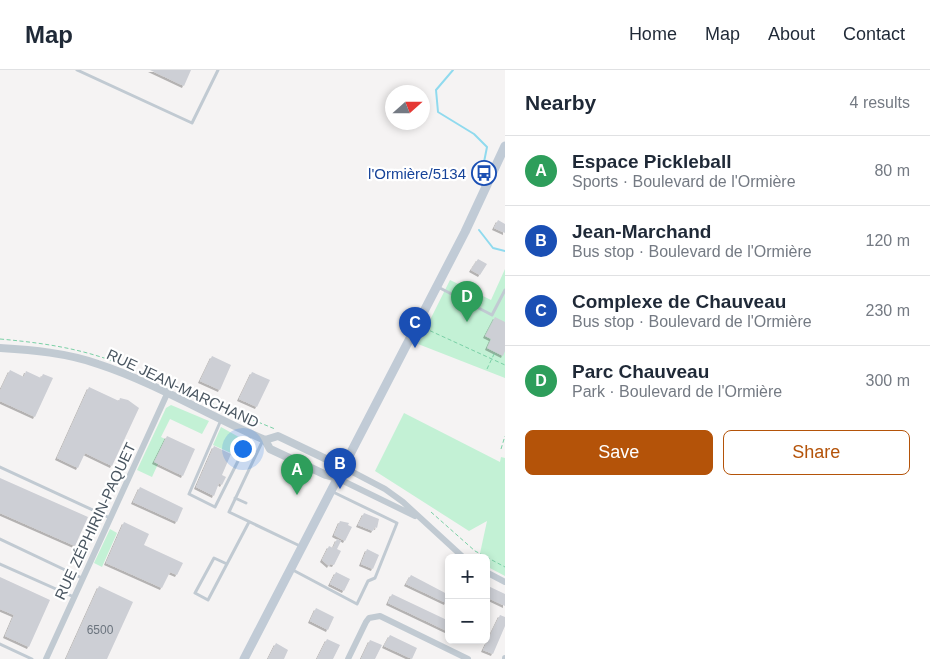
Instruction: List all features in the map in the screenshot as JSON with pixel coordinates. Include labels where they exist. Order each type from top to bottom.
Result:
[{"type":"main road","points":[[244,659],[437,287],[505,146]]},
{"type":"street","name":"RUE JEAN-MARCHAND","points":[[0,348],[54,353],[97,363],[128,374],[264,440],[270,449],[337,478]]},
{"type":"street","name":"RUE ZÉPHIRIN-PAQUET","points":[[46,659],[168,394]]},
{"type":"street","name":"RUE JEAN-MARCHAND","points":[[264,440],[278,436],[343,467]]},
{"type":"street","points":[[343,467],[385,488],[459,554]]},
{"type":"street","points":[[337,478],[417,517]]},
{"type":"street","points":[[490,574],[505,582]]},
{"type":"street","points":[[348,659],[366,622],[369,618],[380,616],[468,659]]},
{"type":"lane","points":[[77,70],[192,123],[218,70]]},
{"type":"lane","points":[[437,287],[492,315],[505,290]]},
{"type":"lane","points":[[221,420],[189,494],[215,507],[251,434]]},
{"type":"lane","points":[[264,440],[229,512],[302,546]]},
{"type":"lane","points":[[0,467],[110,518]]},
{"type":"lane","points":[[290,569],[357,604],[368,581],[375,578],[387,552],[387,545],[397,522],[331,491]]},
{"type":"lane","points":[[235,498],[246,503]]},
{"type":"lane","points":[[227,564],[214,558],[195,593],[208,600],[227,564],[249,522]]},
{"type":"lane","points":[[0,539],[82,579]]},
{"type":"lane","points":[[0,564],[74,597]]},
{"type":"lane","points":[[0,644],[32,659]]},
{"type":"path","points":[[423,328],[505,365]]},
{"type":"path","points":[[487,369],[495,352]]},
{"type":"path","points":[[501,449],[505,436]]},
{"type":"path","points":[[431,512],[475,551],[505,567]]},
{"type":"green space","points":[[505,269],[505,378],[418,344],[450,280],[491,300]]},
{"type":"green space","points":[[171,405],[209,421],[202,434],[170,419],[161,437],[165,439],[155,462],[158,464],[152,477],[137,470],[166,408]]},
{"type":"green space","points":[[404,413],[500,462],[501,457],[505,458],[505,576],[490,568],[490,554],[480,554],[487,521],[469,531],[375,471]]},
{"type":"green space","points":[[221,427],[244,440],[239,451],[234,450],[231,453],[213,445]]},
{"type":"green space","points":[[110,529],[117,533],[102,567],[94,563]]},
{"type":"building","points":[[150,70],[191,70],[184,86]]},
{"type":"building","points":[[498,220],[505,224],[505,233],[494,228]]},
{"type":"building","points":[[478,259],[487,264],[480,275],[471,270]]},
{"type":"building","points":[[495,317],[505,322],[505,351],[503,356],[487,348],[491,339],[485,336]]},
{"type":"building","points":[[212,356],[231,365],[220,390],[200,381]]},
{"type":"building","points":[[10,370],[24,377],[26,371],[41,378],[43,374],[53,378],[35,417],[0,401],[0,391]]},
{"type":"building","points":[[252,372],[270,380],[257,407],[239,399]]},
{"type":"building","points":[[89,387],[119,401],[120,398],[128,400],[139,408],[112,466],[85,453],[78,468],[57,458]]},
{"type":"building","points":[[167,436],[195,449],[183,476],[154,462]]},
{"type":"building","points":[[214,446],[231,454],[222,475],[226,477],[222,485],[219,483],[214,496],[196,487]]},
{"type":"building","points":[[0,478],[88,517],[75,546],[0,513]]},
{"type":"building","points":[[140,487],[183,508],[177,522],[133,502]]},
{"type":"building","points":[[364,513],[379,519],[377,528],[375,527],[373,531],[358,525]]},
{"type":"building","points":[[340,521],[349,523],[348,525],[352,527],[345,541],[334,535]]},
{"type":"building","points":[[124,522],[149,534],[144,545],[183,563],[177,575],[170,572],[162,588],[106,563]]},
{"type":"building","points":[[337,539],[341,541],[337,549],[341,551],[334,565],[330,564],[329,566],[322,560],[329,546],[333,548]]},
{"type":"building","points":[[367,549],[379,555],[373,569],[361,564]]},
{"type":"building","points":[[336,572],[350,579],[344,591],[330,584]]},
{"type":"building","points":[[411,575],[445,593],[445,603],[406,584]]},
{"type":"building","points":[[0,577],[50,600],[29,647],[5,636],[14,615],[0,609]]},
{"type":"building","points":[[99,586],[133,602],[107,659],[66,659]]},
{"type":"building","points":[[490,587],[505,594],[505,606],[490,599]]},
{"type":"building","points":[[392,594],[445,619],[445,630],[388,603]]},
{"type":"building","points":[[316,608],[334,617],[328,630],[310,621]]},
{"type":"building","points":[[500,615],[505,617],[505,626],[493,654],[483,650],[486,644],[490,644],[490,636]]},
{"type":"building","points":[[390,635],[417,648],[412,659],[384,646]]},
{"type":"building","points":[[327,639],[340,645],[333,659],[317,659]]},
{"type":"building","points":[[370,640],[382,645],[375,659],[361,659]]},
{"type":"building","points":[[276,643],[288,650],[284,659],[268,659]]},
{"type":"waterway","points":[[453,70],[436,90],[438,112],[474,134],[487,147],[484,162]]},
{"type":"waterway","points":[[479,230],[493,248],[505,251]]},
{"type":"place","name":"l'Ormière/5134","points":[[484,173]]},
{"type":"place","name":"Parc Chauveau","points":[[467,322]]},
{"type":"place","name":"Complexe de Chauveau","points":[[415,348]]},
{"type":"place","name":"Jean-Marchand","points":[[340,489]]},
{"type":"place","name":"Espace Pickleball","points":[[297,495]]}]
